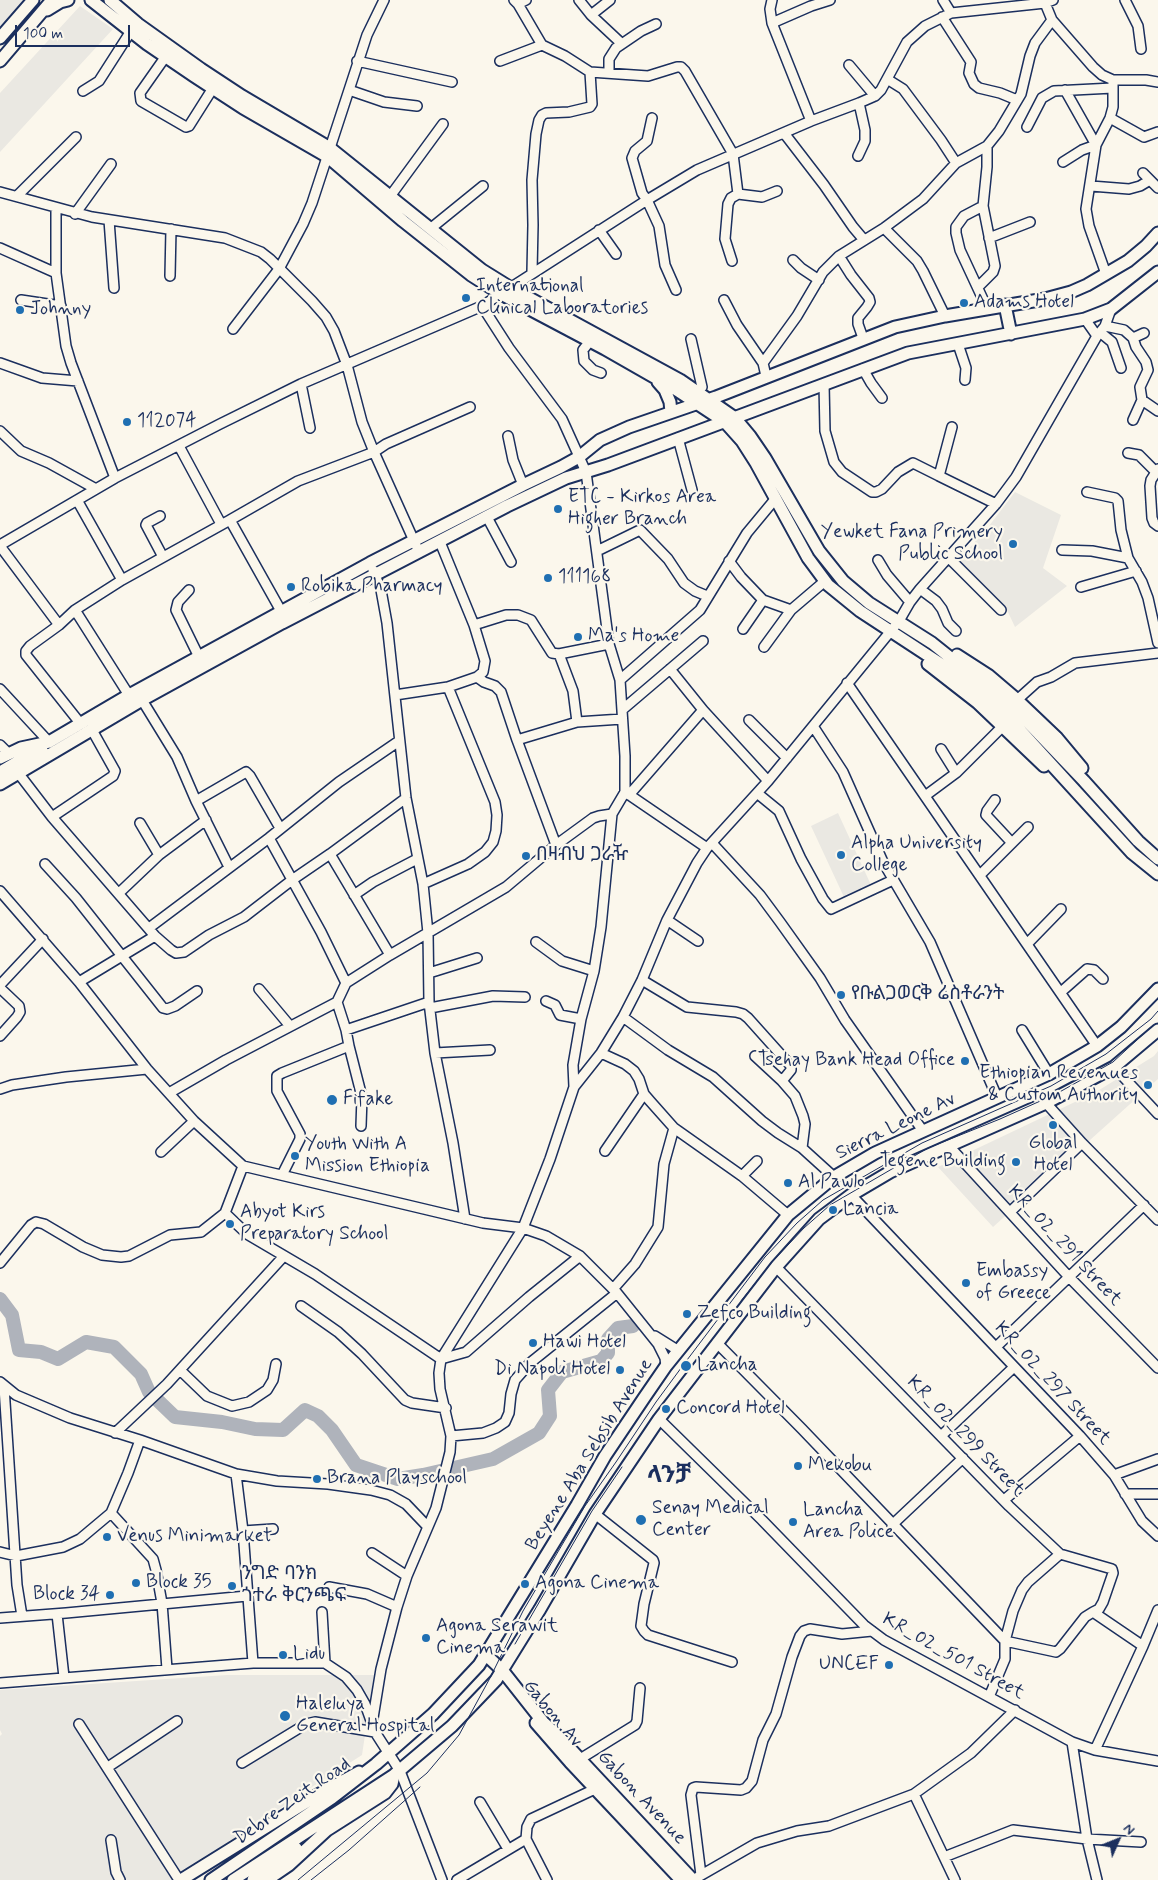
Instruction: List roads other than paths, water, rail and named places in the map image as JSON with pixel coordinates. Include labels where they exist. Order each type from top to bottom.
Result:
[{"type":"main road","points":[[0,38],[33,0]]},
{"type":"main road","points":[[0,61],[52,0]]},
{"type":"main road","points":[[39,15],[60,2],[68,0]]},
{"type":"main road","points":[[80,0],[101,8]]},
{"type":"main road","points":[[91,0],[166,56],[243,108],[329,153],[430,243],[501,294],[657,374],[674,372],[713,391],[729,391]]},
{"type":"main road","points":[[110,0],[138,24],[201,69],[391,195],[482,270],[703,401],[750,436],[784,488],[825,561],[843,581],[869,603],[932,643],[1017,711],[1138,841],[1158,859]]},
{"type":"main road","points":[[0,772],[24,758],[92,730],[199,657],[413,540],[579,458],[600,440],[895,327],[987,308],[1045,299],[1071,292],[1128,261],[1158,233]]},
{"type":"main road","points":[[0,784],[19,774],[80,723],[135,700],[419,552],[566,478],[608,465],[908,353],[1085,319],[1111,308],[1157,275]]},
{"type":"main road","points":[[1005,305],[1011,334]]},
{"type":"main road","points":[[657,374],[670,402],[671,412]]},
{"type":"main road","points":[[750,436],[752,424],[761,408]]},
{"type":"main road","points":[[730,420],[737,435],[776,498],[808,558],[825,581],[860,611],[892,630],[950,670],[1009,718],[1132,853],[1158,874]]},
{"type":"main road","points":[[705,429],[726,430],[737,435]]},
{"type":"main road","points":[[932,643],[946,648],[976,667],[1017,700],[1057,738],[1112,804],[1158,853]]},
{"type":"main road","points":[[919,650],[926,661],[1003,726],[1065,786],[1128,858],[1158,883]]},
{"type":"main road","points":[[2,752],[20,748],[52,746]]},
{"type":"main road","name":"Sierra Leone Av","points":[[761,1247],[788,1215],[834,1177],[875,1154],[923,1131],[1049,1074],[1097,1046],[1122,1027],[1158,989]]},
{"type":"main road","name":"Sierra Leone Av","points":[[776,1267],[818,1219],[851,1195],[890,1172],[1046,1104],[1114,1067],[1158,1030]]},
{"type":"main road","name":"Beyene Aba Sebsib Avenue","points":[[479,1665],[510,1617],[605,1456],[666,1366],[761,1247]]},
{"type":"main road","name":"Beyene Aba Sebsib Avenue","points":[[397,1773],[452,1726],[499,1675],[595,1514],[659,1419],[776,1267]]},
{"type":"main road","points":[[510,1617],[528,1628]]},
{"type":"main road","points":[[485,1654],[499,1675]]},
{"type":"main road","name":"Gabon Av","points":[[479,1665],[499,1675],[543,1722],[563,1740]]},
{"type":"main road","name":"Debre Zeit Road","points":[[211,1880],[310,1813],[389,1754],[434,1714],[479,1665]]},
{"type":"main road","name":"Gabon Av","points":[[499,1675],[507,1687],[577,1763]]},
{"type":"main road","name":"Gabon Avenue","points":[[563,1740],[595,1789],[681,1880]]},
{"type":"main road","name":"Gabon Avenue","points":[[577,1763],[696,1878]]},
{"type":"main road","points":[[180,1880],[348,1777],[376,1764]]},
{"type":"main road","points":[[233,1880],[397,1773]]},
{"type":"main road","points":[[267,1880],[289,1865],[327,1830],[384,1793],[392,1784],[397,1773]]},
{"type":"main road","points":[[195,1880],[276,1828],[310,1813]]},
{"type":"main road","points":[[253,1880],[287,1856],[306,1839],[312,1828]]},
{"type":"street","points":[[233,329],[279,269],[312,203],[366,35],[384,0]]},
{"type":"street","points":[[579,0],[591,15],[622,44]]},
{"type":"street","points":[[591,15],[610,0]]},
{"type":"street","points":[[772,0],[770,9],[772,23],[811,121]]},
{"type":"street","points":[[772,23],[830,0]]},
{"type":"street","points":[[943,0],[952,13]]},
{"type":"street","points":[[1125,0],[1138,26],[1141,49]]},
{"type":"street","points":[[59,625],[0,546],[115,478],[301,384],[482,306],[532,272],[690,173],[811,121],[875,96],[887,79],[907,42],[925,26],[942,17],[952,13],[997,4],[1050,1],[1052,20],[1093,67],[1113,84]]},
{"type":"street","points":[[519,2],[542,45],[565,56],[590,72],[648,76],[681,67],[733,154],[738,194]]},
{"type":"street","points":[[942,17],[971,62],[969,73],[974,84],[979,88],[1000,93],[1016,100]]},
{"type":"street","points":[[763,363],[797,316],[828,265],[838,256],[884,228],[923,199],[956,163],[987,146],[999,131],[1021,94],[1035,43],[1052,20]]},
{"type":"street","points":[[609,73],[609,59],[612,54],[622,44],[641,31],[656,24]]},
{"type":"street","points":[[83,91],[99,81],[131,31]]},
{"type":"street","points":[[500,62],[542,45]]},
{"type":"street","points":[[166,56],[140,93],[139,97],[141,100],[186,127],[213,88]]},
{"type":"street","points":[[357,61],[452,82]]},
{"type":"street","points":[[849,65],[875,96]]},
{"type":"street","points":[[532,272],[532,180],[539,120],[546,113],[569,112],[590,107],[592,104],[590,72]]},
{"type":"street","points":[[887,79],[907,94],[956,163]]},
{"type":"street","points":[[1027,127],[1042,98],[1054,91],[1146,80],[1158,82]]},
{"type":"street","points":[[1106,274],[1086,215],[1086,202],[1091,186],[1096,145],[1110,118],[1113,84]]},
{"type":"street","points":[[349,90],[384,102],[417,106]]},
{"type":"street","points":[[1065,90],[1096,145]]},
{"type":"street","points":[[858,156],[865,141],[865,130],[859,103]]},
{"type":"street","points":[[652,118],[647,141],[635,151],[632,158],[638,184],[659,226],[666,265],[676,290]]},
{"type":"street","points":[[1110,118],[1144,137],[1158,132]]},
{"type":"street","points":[[391,195],[442,124]]},
{"type":"street","points":[[784,133],[864,240]]},
{"type":"street","points":[[17,196],[76,137]]},
{"type":"street","points":[[1063,162],[1082,150],[1096,145]]},
{"type":"street","points":[[978,287],[993,272],[994,266],[983,206],[987,146]]},
{"type":"street","points":[[75,214],[111,164]]},
{"type":"street","points":[[1143,173],[1158,188]]},
{"type":"street","points":[[1091,186],[1128,189],[1140,186],[1150,180]]},
{"type":"street","points":[[430,229],[483,186]]},
{"type":"street","points":[[732,261],[725,239],[727,211],[731,198],[738,194],[762,197],[777,191]]},
{"type":"street","points":[[0,192],[75,214],[225,238],[243,244],[265,255],[326,316],[334,331],[347,365],[362,422],[419,552]]},
{"type":"street","points":[[983,206],[964,216],[956,226],[960,250],[987,308]]},
{"type":"street","points":[[56,208],[56,273],[66,346],[115,478]]},
{"type":"street","points":[[109,220],[114,288]]},
{"type":"street","points":[[989,238],[1030,222]]},
{"type":"street","points":[[884,228],[917,261],[924,271],[945,316]]},
{"type":"street","points":[[170,276],[171,229]]},
{"type":"street","points":[[599,230],[616,254]]},
{"type":"street","points":[[0,248],[56,273]]},
{"type":"street","points":[[838,256],[869,298],[870,302],[858,318],[863,338]]},
{"type":"street","points":[[792,260],[818,280]]},
{"type":"street","points":[[21,300],[61,306]]},
{"type":"street","points":[[724,300],[737,325],[763,363],[766,376]]},
{"type":"street","points":[[482,306],[509,348],[559,415],[586,472],[609,644],[620,680],[627,794]]},
{"type":"street","points":[[374,1728],[381,1669],[397,1607],[407,1576],[436,1508],[450,1452],[452,1436],[440,1389],[439,1372],[441,1359],[523,1228],[550,1159],[574,1087],[601,1053],[624,1017],[667,920],[697,864],[709,846],[768,781],[892,630],[920,588],[996,504],[1016,477],[1101,332],[1111,308]]},
{"type":"street","points":[[1085,319],[1112,342],[1121,368]]},
{"type":"street","points":[[1101,332],[1124,330],[1133,338],[1136,348],[1146,362],[1148,370],[1140,387],[1142,400],[1133,420]]},
{"type":"street","points":[[1133,338],[1144,333]]},
{"type":"street","points":[[691,339],[702,387]]},
{"type":"street","points":[[590,341],[584,350],[584,361],[587,365],[601,373]]},
{"type":"street","points":[[958,344],[966,368],[965,380]]},
{"type":"street","points":[[0,363],[42,378],[78,381]]},
{"type":"street","points":[[863,369],[871,384],[882,398]]},
{"type":"street","points":[[301,384],[310,428]]},
{"type":"street","points":[[824,384],[825,431],[834,462],[842,472],[872,492],[876,492],[882,489],[898,472],[913,464],[996,504]]},
{"type":"street","points":[[1142,400],[1158,411]]},
{"type":"street","points":[[80,723],[26,655],[26,651],[30,646],[59,625],[75,610],[122,580],[298,481],[374,452],[386,444],[470,407]]},
{"type":"street","points":[[939,476],[952,427]]},
{"type":"street","points":[[0,431],[21,451],[49,462],[96,489]]},
{"type":"street","points":[[508,436],[513,460],[523,485]]},
{"type":"street","points":[[678,438],[692,490]]},
{"type":"street","points":[[179,446],[222,524]]},
{"type":"street","points":[[1128,453],[1139,455],[1157,470],[1150,486],[1152,518],[1158,526]]},
{"type":"street","points":[[1088,492],[1114,498],[1118,501],[1121,530],[1128,558],[1148,598],[1158,643]]},
{"type":"street","points":[[620,680],[700,610],[747,533],[776,498]]},
{"type":"street","points":[[78,500],[122,580]]},
{"type":"street","points":[[160,516],[147,522],[146,525],[163,557]]},
{"type":"street","points":[[487,517],[510,562]]},
{"type":"street","points":[[230,520],[281,611]]},
{"type":"street","points":[[597,551],[640,530],[668,559],[684,582],[695,591],[707,596]]},
{"type":"street","points":[[395,695],[448,687],[477,677],[486,666],[474,625],[440,542]]},
{"type":"street","points":[[1062,550],[1092,551],[1128,558]]},
{"type":"street","points":[[948,557],[1002,610]]},
{"type":"street","points":[[878,560],[887,576],[910,602]]},
{"type":"street","points":[[729,561],[763,600],[791,610]]},
{"type":"street","points":[[370,563],[385,606],[406,798],[423,884],[428,933],[430,1005],[435,1053],[453,1143],[465,1219]]},
{"type":"street","points":[[1082,587],[1136,572]]},
{"type":"street","points":[[764,647],[791,610],[825,581]]},
{"type":"street","points":[[920,588],[936,601],[948,623],[956,631]]},
{"type":"street","points":[[189,590],[178,602],[176,610],[199,657]]},
{"type":"street","points":[[743,630],[763,600]]},
{"type":"street","points":[[75,610],[135,700],[177,757],[196,801],[229,867]]},
{"type":"street","points":[[474,625],[506,615],[525,617],[531,620],[552,653],[559,654],[609,644]]},
{"type":"street","points":[[518,740],[577,722],[622,715],[702,641]]},
{"type":"street","points":[[1017,700],[1037,682],[1051,677],[1075,663],[1158,653]]},
{"type":"street","points":[[559,654],[573,691],[577,722]]},
{"type":"street","points":[[670,669],[768,781]]},
{"type":"street","points":[[477,677],[495,686],[501,692],[556,845]]},
{"type":"street","points":[[847,683],[1097,1046]]},
{"type":"street","points":[[423,884],[468,864],[486,852],[493,842],[496,831],[497,815],[494,802],[448,687]]},
{"type":"street","points":[[0,689],[52,746]]},
{"type":"street","points":[[574,1087],[573,1065],[581,1019],[594,971],[601,927],[612,814],[627,794],[704,710]]},
{"type":"street","points":[[749,720],[787,758]]},
{"type":"street","points":[[813,726],[843,772],[893,880],[930,942],[997,1097]]},
{"type":"street","points":[[925,796],[956,773],[1003,726]]},
{"type":"street","points":[[52,817],[114,776],[115,771],[92,730]]},
{"type":"street","points":[[149,928],[370,759],[399,741]]},
{"type":"street","points":[[941,749],[956,773]]},
{"type":"street","points":[[196,801],[246,772],[280,828]]},
{"type":"street","points":[[19,774],[52,817],[155,936],[176,953],[184,952],[209,935],[244,917],[406,798]]},
{"type":"street","points":[[757,793],[779,811],[814,883],[831,909],[893,880]]},
{"type":"street","points":[[627,794],[709,846],[739,871],[765,902],[820,978],[845,1020],[923,1131]]},
{"type":"street","points":[[995,800],[986,815],[1012,843]]},
{"type":"street","points":[[169,1093],[337,1002],[346,983],[390,954],[506,887],[556,845],[593,818],[612,814]]},
{"type":"street","points":[[118,893],[159,855],[206,820]]},
{"type":"street","points":[[140,823],[159,855]]},
{"type":"street","points":[[980,875],[1028,827]]},
{"type":"street","points":[[269,838],[321,932],[346,983]]},
{"type":"street","points":[[330,854],[390,954]]},
{"type":"street","points":[[354,895],[373,882],[417,859]]},
{"type":"street","points":[[45,864],[76,898],[163,1008],[167,1009],[175,1006],[197,991]]},
{"type":"street","points":[[0,891],[79,982],[147,1069],[194,1121],[243,1166],[483,1223],[523,1228],[546,1236],[580,1256],[615,1291],[646,1328],[662,1351],[666,1366]]},
{"type":"street","points":[[1027,944],[1061,909]]},
{"type":"street","points":[[667,920],[698,942]]},
{"type":"street","points":[[79,982],[155,936]]},
{"type":"street","points":[[0,1036],[20,1012],[19,1006],[0,987],[43,939]]},
{"type":"street","points":[[536,942],[562,961],[594,971]]},
{"type":"street","points":[[429,973],[477,958]]},
{"type":"street","points":[[1060,992],[1087,969],[1094,970],[1103,979]]},
{"type":"street","points":[[642,980],[687,1006],[743,1014],[790,1062],[791,1070],[782,1081]]},
{"type":"street","points":[[259,989],[290,1026]]},
{"type":"street","points":[[346,1030],[430,1005],[493,996],[525,997]]},
{"type":"street","points":[[546,1001],[555,1005],[560,1015],[581,1019]]},
{"type":"street","points":[[337,1002],[346,1030],[362,1097],[361,1126]]},
{"type":"street","points":[[624,1017],[668,1050],[713,1077],[778,1134],[802,1148],[834,1177]]},
{"type":"street","points":[[1022,1030],[1049,1074]]},
{"type":"street","points":[[282,1176],[300,1139],[300,1134],[277,1091],[278,1076],[349,1046]]},
{"type":"street","points":[[435,1053],[490,1050]]},
{"type":"street","points":[[601,1053],[625,1064],[634,1071],[644,1094],[655,1110],[674,1128],[742,1176],[788,1215]]},
{"type":"street","points":[[756,1056],[795,1096],[805,1124],[802,1148]]},
{"type":"street","points":[[1114,1067],[1158,1114]]},
{"type":"street","points":[[0,1089],[12,1085],[66,1076],[147,1069]]},
{"type":"street","points":[[605,1151],[644,1094]]},
{"type":"street","points":[[1046,1104],[1158,1220]]},
{"type":"street","points":[[161,1152],[194,1121]]},
{"type":"street","points":[[452,1436],[482,1432],[496,1428],[505,1422],[509,1413],[515,1380],[530,1363],[615,1291],[632,1268],[658,1228],[664,1164],[674,1128]]},
{"type":"street","points":[[1010,1212],[1082,1143]]},
{"type":"street","name":"KR_02_291 Street","points":[[949,1146],[1069,1277],[1158,1368]]},
{"type":"street","points":[[742,1176],[757,1161]]},
{"type":"street","points":[[0,1263],[31,1224],[36,1222],[44,1224],[83,1247],[102,1255],[129,1256],[170,1235],[198,1233],[225,1213],[243,1166]]},
{"type":"street","name":"KR_02_297 Street","points":[[851,1195],[1080,1436],[1114,1475],[1142,1521],[1158,1536]]},
{"type":"street","points":[[996,1347],[1144,1206]]},
{"type":"street","points":[[225,1213],[247,1234],[283,1257],[315,1274],[441,1359],[466,1352],[580,1256]]},
{"type":"street","points":[[115,1433],[167,1384],[283,1257]]},
{"type":"street","name":"KR_02_299 Street","points":[[776,1267],[1004,1500],[1060,1554],[1112,1569],[1113,1573],[1103,1602],[1093,1612]]},
{"type":"street","points":[[301,1306],[338,1332],[362,1354],[405,1400],[412,1403],[446,1408]]},
{"type":"street","points":[[646,1328],[660,1340],[679,1351]]},
{"type":"street","points":[[717,1343],[802,1429],[1005,1642],[1056,1652],[1085,1617],[1093,1612],[1143,1646]]},
{"type":"street","points":[[180,1370],[206,1396],[232,1406],[249,1402],[267,1390],[273,1380],[276,1364]]},
{"type":"street","points":[[942,1436],[1014,1367]]},
{"type":"street","points":[[2,1385],[16,1395],[70,1418],[140,1440],[236,1474],[277,1481],[328,1484],[371,1490],[390,1495],[406,1504],[427,1526]]},
{"type":"street","points":[[2,1385],[22,1616]]},
{"type":"street","name":"KR_02_501 Street","points":[[659,1419],[872,1631],[901,1650],[1016,1710],[1072,1742],[1095,1750],[1158,1760]]},
{"type":"street","points":[[1004,1500],[1080,1436]]},
{"type":"street","points":[[0,1552],[16,1556],[63,1546],[80,1539],[111,1513],[140,1440]]},
{"type":"street","points":[[892,1525],[964,1458]]},
{"type":"street","points":[[1114,1475],[1158,1459]]},
{"type":"street","points":[[236,1474],[243,1531],[253,1663]]},
{"type":"street","points":[[1126,1494],[1158,1494]]},
{"type":"street","points":[[111,1513],[153,1559],[162,1603],[168,1669]]},
{"type":"street","points":[[595,1514],[653,1560],[654,1563],[644,1604],[641,1626],[644,1631],[656,1637],[732,1662]]},
{"type":"street","points":[[243,1531],[273,1529]]},
{"type":"street","points":[[372,1553],[407,1576]]},
{"type":"street","points":[[989,1697],[1005,1659],[1005,1642],[1013,1611],[1022,1590],[1028,1582],[1060,1554]]},
{"type":"street","points":[[329,1587],[367,1594],[397,1607]]},
{"type":"street","points":[[0,1618],[247,1596]]},
{"type":"street","points":[[1095,1750],[1158,1610]]},
{"type":"street","points":[[322,1612],[325,1663]]},
{"type":"street","points":[[57,1614],[64,1677]]},
{"type":"street","points":[[872,1631],[842,1634],[810,1629],[804,1631],[800,1636],[776,1714],[763,1740],[752,1781],[746,1788],[741,1790],[693,1788],[691,1795],[696,1878],[757,1843],[797,1831],[829,1826],[914,1794],[971,1753],[1016,1710]]},
{"type":"street","points":[[0,1683],[253,1663],[325,1663],[342,1673],[357,1690],[365,1704],[374,1728],[389,1754],[442,1880]]},
{"type":"street","points":[[577,1763],[635,1725],[637,1722],[640,1688]]},
{"type":"street","points":[[108,1767],[177,1721]]},
{"type":"street","points":[[242,1763],[306,1724],[315,1722],[374,1728]]},
{"type":"street","points":[[79,1724],[180,1880]]},
{"type":"street","points":[[1072,1742],[1086,1839],[1097,1880]]},
{"type":"street","points":[[547,1880],[526,1839],[527,1827],[531,1819],[595,1789]]},
{"type":"street","points":[[914,1794],[955,1880]]},
{"type":"street","points":[[480,1802],[508,1849]]},
{"type":"street","points":[[944,1857],[1013,1830],[1086,1839],[1141,1842]]},
{"type":"street","points":[[457,1880],[526,1839]]},
{"type":"street","points":[[111,1840],[116,1872],[120,1880]]},
{"type":"waterway","points":[[0,1299],[12,1315],[19,1350],[41,1352],[58,1359],[86,1342],[114,1347],[141,1374],[149,1392],[175,1417],[222,1422],[255,1429],[283,1430],[305,1410],[318,1416],[332,1430],[356,1465],[398,1479],[493,1459],[539,1433],[550,1416],[548,1390],[562,1372],[601,1361],[608,1353],[608,1339],[618,1328],[633,1326]]},
{"type":"tram line","points":[[298,1880],[427,1773],[459,1735],[523,1611],[585,1506],[684,1364],[765,1257],[797,1223],[823,1200],[922,1143],[1051,1086],[1106,1054],[1151,1019],[1158,1011]]},
{"type":"tram line","points":[[741,1301],[772,1262],[804,1228],[830,1205],[928,1148],[1056,1094],[1113,1062],[1151,1027]]},
{"type":"tram line","points":[[515,1644],[592,1511],[622,1467]]},
{"type":"tram line","points":[[311,1880],[349,1850],[420,1787]]},
{"type":"place","name":"International Clinical Laboratories","points":[[466,298]]},
{"type":"place","name":"Adams Hotel","points":[[964,303]]},
{"type":"place","name":"Johnny","points":[[20,310]]},
{"type":"place","name":"112074","points":[[127,422]]},
{"type":"place","name":"ETC - Kirkos Area Higher Branch","points":[[558,509]]},
{"type":"place","name":"Yewket Fana Primery Public School","points":[[1013,544]]},
{"type":"place","name":"111168","points":[[548,578]]},
{"type":"place","name":"Robika Pharmacy","points":[[291,587]]},
{"type":"place","name":"Ma's Home","points":[[578,637]]},
{"type":"place","name":"Alpha University College","points":[[841,855]]},
{"type":"place","name":"በዛብህ ጋራዥ","points":[[526,856]]},
{"type":"place","name":"የቡልጋወርቅ ሬስቶራንት","points":[[841,995]]},
{"type":"place","name":"Tsehay Bank Head Office","points":[[965,1061]]},
{"type":"place","name":"Ethiopian Revenues & Custom Authority","points":[[1148,1085]]},
{"type":"place","name":"Fifake","points":[[332,1100]]},
{"type":"place","name":"Global Hotel","points":[[1053,1125]]},
{"type":"place","name":"Youth With A Mission Ethiopia","points":[[295,1156]]},
{"type":"place","name":"Tegene Building","points":[[1016,1162]]},
{"type":"place","name":"Al Pawlo","points":[[788,1183]]},
{"type":"place","name":"Lancia","points":[[833,1210]]},
{"type":"place","name":"Abyot Kirs Preparatory School","points":[[230,1224]]},
{"type":"place","name":"Embassy of Greece","points":[[966,1283]]},
{"type":"place","name":"Zefco Building","points":[[687,1314]]},
{"type":"place","name":"Hawi Hotel","points":[[533,1343]]},
{"type":"place","name":"Lancha","points":[[686,1366]]},
{"type":"place","name":"Di Napoli Hotel","points":[[620,1370]]},
{"type":"place","name":"Concord Hotel","points":[[666,1409]]},
{"type":"place","name":"Mekobu","points":[[798,1466]]},
{"type":"place","name":"Brana Playschool","points":[[317,1479]]},
{"type":"place","name":"Senay Medical Center","points":[[641,1520]]},
{"type":"place","name":"Lancha Area Police","points":[[793,1522]]},
{"type":"place","name":"Venus Minimarket","points":[[107,1537]]},
{"type":"place","name":"Block 35","points":[[136,1583]]},
{"type":"place","name":"Agona Cinema","points":[[525,1584]]},
{"type":"place","name":"ንግድ ባንክ ጎተራ ቅርንጫፍ","points":[[232,1586]]},
{"type":"place","name":"Block 34","points":[[110,1595]]},
{"type":"place","name":"Agona Serawit Cinema","points":[[426,1638]]},
{"type":"place","name":"Lidu","points":[[283,1655]]},
{"type":"place","name":"UNCEF","points":[[889,1665]]},
{"type":"place","name":"Haleluya General Hospital","points":[[285,1716]]},
{"type":"district","name":"ላንቻ","points":[[669,1477]]}]
